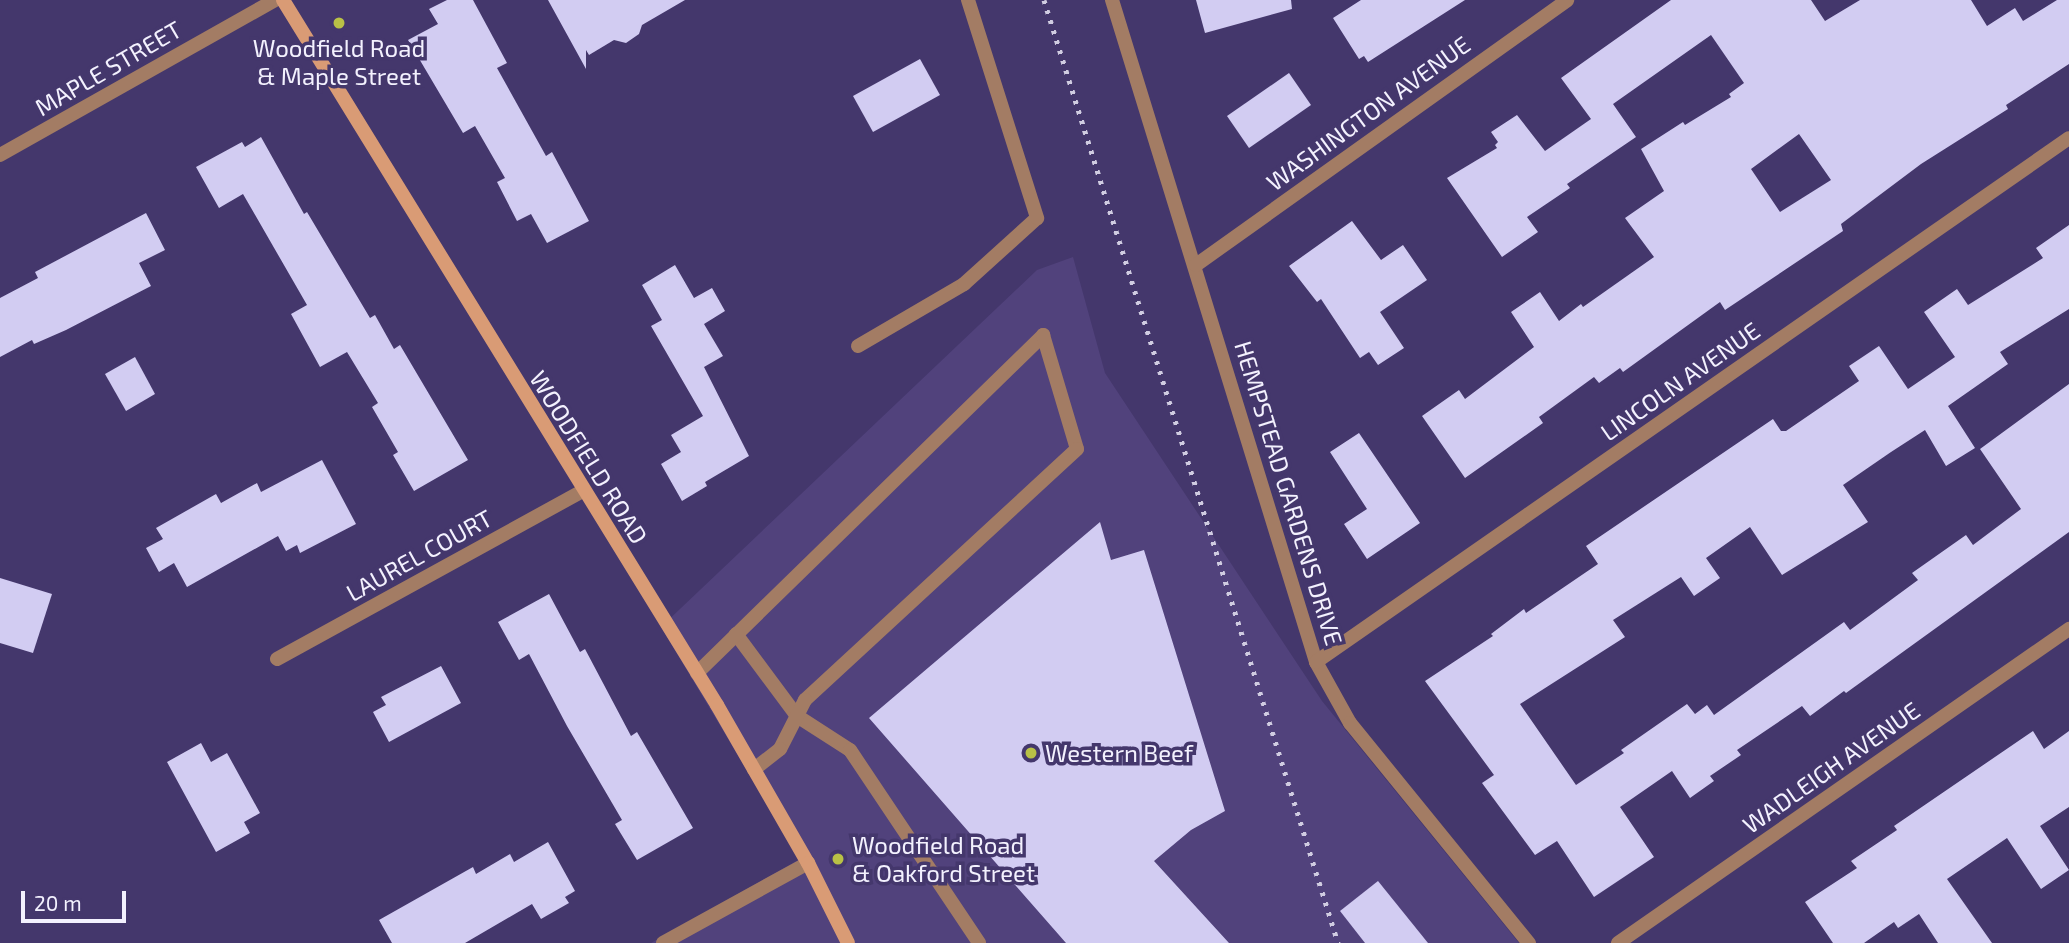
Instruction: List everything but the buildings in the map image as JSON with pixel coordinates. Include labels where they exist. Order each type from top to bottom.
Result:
[{"type":"main road","name":"WOODFIELD ROAD","points":[[284,0],[697,673],[808,863],[848,943]]},
{"type":"street","name":"MAPLE STREET","points":[[0,155],[275,0]]},
{"type":"street","points":[[858,346],[964,284],[1037,218],[968,0]]},
{"type":"street","name":"HEMPSTEAD GARDENS DRIVE","points":[[1112,0],[1196,265],[1316,662],[1350,723],[1529,943]]},
{"type":"street","name":"WASHINGTON AVENUE","points":[[1196,265],[1567,0]]},
{"type":"street","name":"LINCOLN AVENUE","points":[[1316,662],[2069,138]]},
{"type":"street","points":[[697,673],[1043,335],[1077,449],[805,700],[780,749],[754,769]]},
{"type":"street","name":"LAUREL COURT","points":[[277,659],[583,491]]},
{"type":"street","name":"WADLEIGH AVENUE","points":[[1618,943],[2069,629]]},
{"type":"street","points":[[736,634],[797,716],[850,750],[979,943]]},
{"type":"street","points":[[663,943],[808,863]]},
{"type":"shaded area","points":[[1073,257],[1105,373],[1322,701],[1519,943],[651,943],[800,859],[661,627],[1037,270]]},
{"type":"railway","points":[[1044,0],[1338,943]]},
{"type":"place","name":"Woodfield Road & Maple Street","points":[[339,23]]},
{"type":"place","name":"Western Beef","points":[[1031,753]]},
{"type":"place","name":"Woodfield Road & Oakford Street","points":[[838,859]]}]
